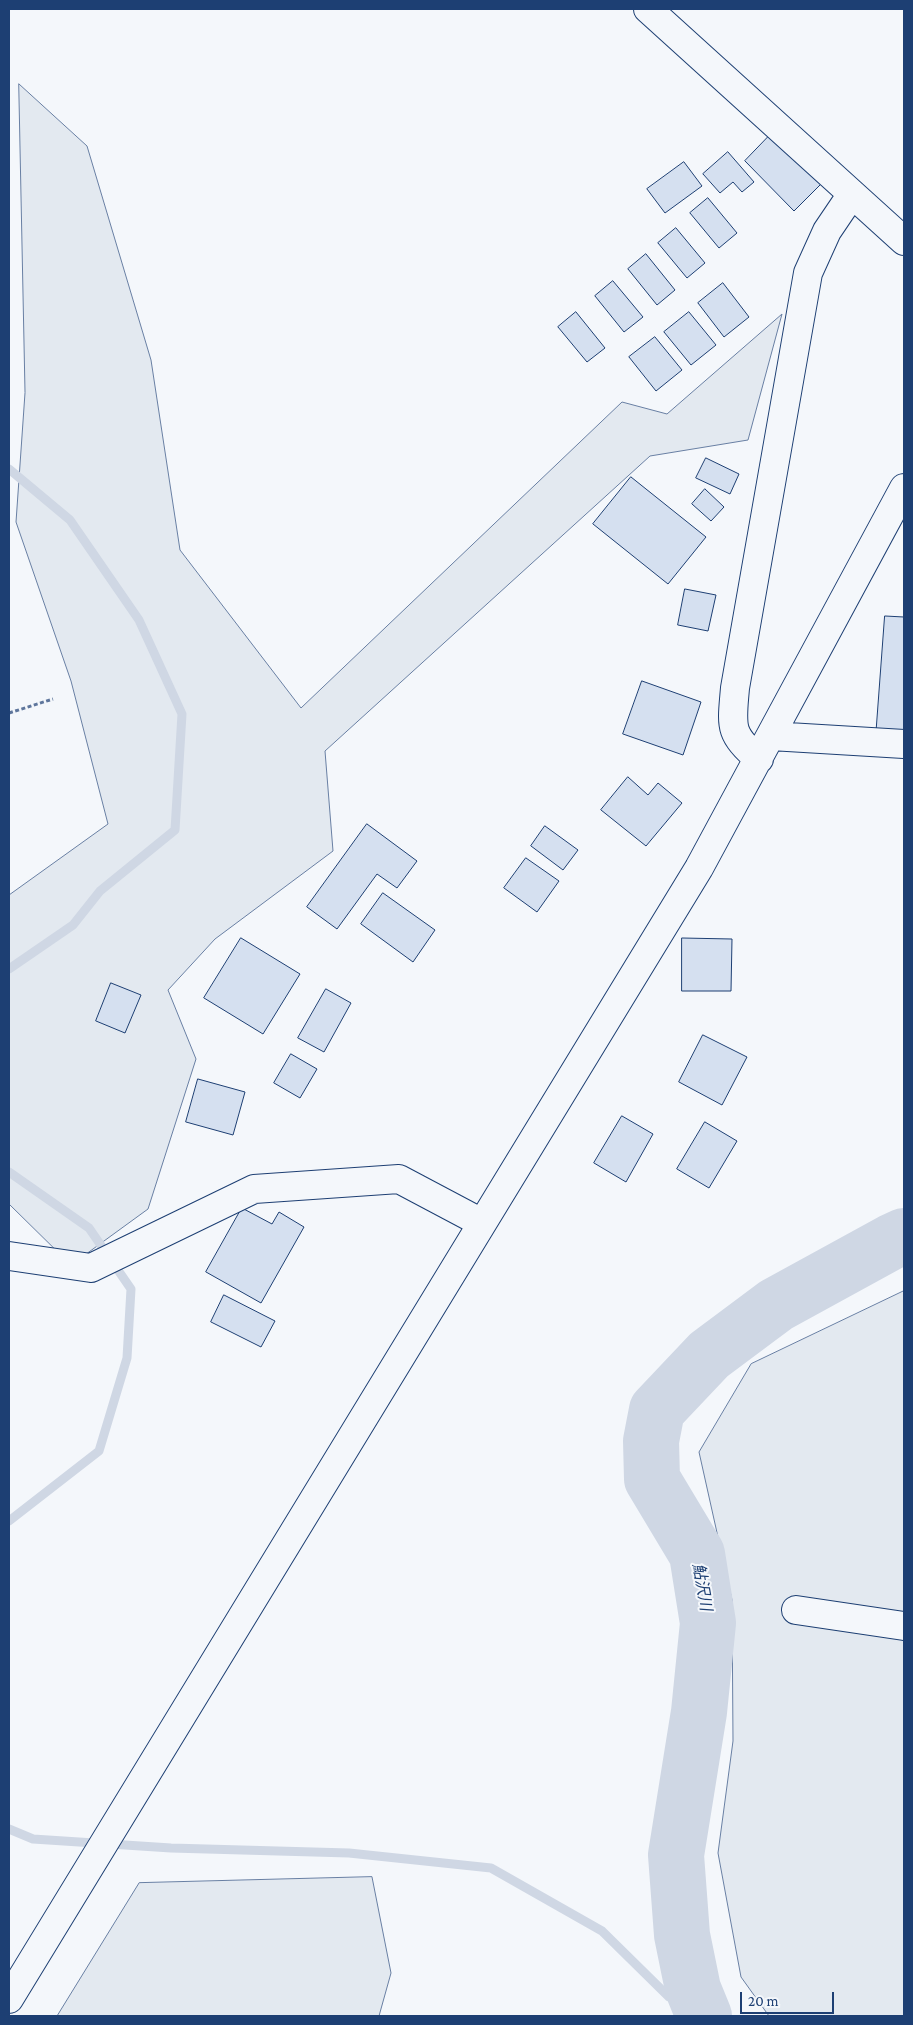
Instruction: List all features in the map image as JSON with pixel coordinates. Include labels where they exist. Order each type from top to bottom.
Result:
[{"type":"street","points":[[648,9],[904,241]]},
{"type":"street","points":[[852,194],[827,231],[808,273],[735,688],[732,726],[743,746],[765,748],[904,744]]},
{"type":"street","points":[[9,1999],[699,868],[904,488]]},
{"type":"street","points":[[9,1256],[91,1268],[254,1190],[322,1185],[399,1180],[482,1223]]},
{"type":"street","points":[[796,1610],[904,1626]]},
{"type":"path","points":[[9,713],[53,699]]},
{"type":"shaded area","points":[[19,84],[87,146],[151,360],[180,550],[301,708],[622,402],[667,414],[782,314],[748,440],[650,456],[325,751],[333,851],[215,939],[168,990],[196,1059],[148,1209],[71,1265],[9,1204],[9,895],[108,824],[71,681],[16,522],[25,393]]},
{"type":"shaded area","points":[[904,1291],[904,2016],[769,2016],[741,1977],[718,1853],[733,1741],[732,1600],[699,1452],[751,1364]]},
{"type":"shaded area","points":[[372,1877],[391,1973],[379,2016],[57,2016],[139,1883]]},
{"type":"building","points":[[772,133],[822,183],[794,211],[745,161]]},
{"type":"building","points":[[728,152],[754,182],[742,192],[733,182],[720,193],[703,174]]},
{"type":"building","points":[[684,162],[702,186],[665,213],[647,189]]},
{"type":"building","points":[[708,198],[737,233],[719,248],[690,213]]},
{"type":"building","points":[[676,228],[705,263],[687,278],[658,243]]},
{"type":"building","points":[[646,254],[675,290],[657,305],[628,269]]},
{"type":"building","points":[[613,281],[643,317],[624,332],[595,296]]},
{"type":"building","points":[[723,283],[749,317],[724,337],[698,303]]},
{"type":"building","points":[[576,312],[605,348],[587,362],[558,327]]},
{"type":"building","points":[[689,312],[716,345],[691,365],[664,332]]},
{"type":"building","points":[[655,337],[682,370],[656,391],[629,357]]},
{"type":"building","points":[[706,458],[739,474],[730,494],[696,478]]},
{"type":"building","points":[[631,477],[706,537],[668,584],[593,524]]},
{"type":"building","points":[[705,489],[724,507],[711,521],[692,504]]},
{"type":"building","points":[[685,589],[716,595],[708,631],[678,625]]},
{"type":"building","points":[[885,616],[904,617],[904,738],[876,737]]},
{"type":"building","points":[[642,681],[701,702],[683,755],[623,734]]},
{"type":"building","points":[[628,777],[648,795],[658,783],[682,803],[646,846],[601,810]]},
{"type":"building","points":[[367,824],[417,861],[397,888],[377,874],[337,929],[307,907]]},
{"type":"building","points":[[545,826],[578,850],[563,870],[531,846]]},
{"type":"building","points":[[526,858],[559,881],[537,912],[504,888]]},
{"type":"building","points":[[383,893],[435,930],[413,962],[361,924]]},
{"type":"building","points":[[241,938],[300,974],[263,1034],[204,998]]},
{"type":"building","points":[[682,938],[732,939],[731,991],[682,991]]},
{"type":"building","points":[[111,983],[141,995],[125,1033],[96,1021]]},
{"type":"building","points":[[326,989],[351,1003],[324,1052],[298,1038]]},
{"type":"building","points":[[703,1035],[747,1057],[722,1105],[679,1082]]},
{"type":"building","points":[[291,1054],[317,1069],[300,1098],[274,1083]]},
{"type":"building","points":[[198,1079],[245,1092],[233,1135],[186,1122]]},
{"type":"building","points":[[622,1116],[653,1134],[626,1182],[594,1163]]},
{"type":"building","points":[[705,1122],[737,1141],[709,1188],[677,1169]]},
{"type":"building","points":[[242,1208],[272,1224],[279,1212],[304,1227],[261,1303],[206,1272]]},
{"type":"building","points":[[224,1295],[275,1321],[261,1347],[211,1322]]},
{"type":"waterway","points":[[9,469],[70,520],[139,620],[182,714],[175,830],[100,891],[73,925],[9,969]]},
{"type":"waterway","points":[[9,1172],[89,1228],[131,1289],[127,1358],[99,1451],[9,1521]]},
{"type":"waterway","name":"鮎沢川","points":[[704,2016],[693,1989],[682,1935],[676,1855],[699,1712],[708,1623],[697,1554],[652,1479],[651,1441],[657,1410],[709,1355],[776,1305],[904,1236]]},
{"type":"waterway","points":[[9,1829],[33,1839],[171,1848],[349,1853],[491,1868],[602,1931],[669,1997],[703,2012]]}]
